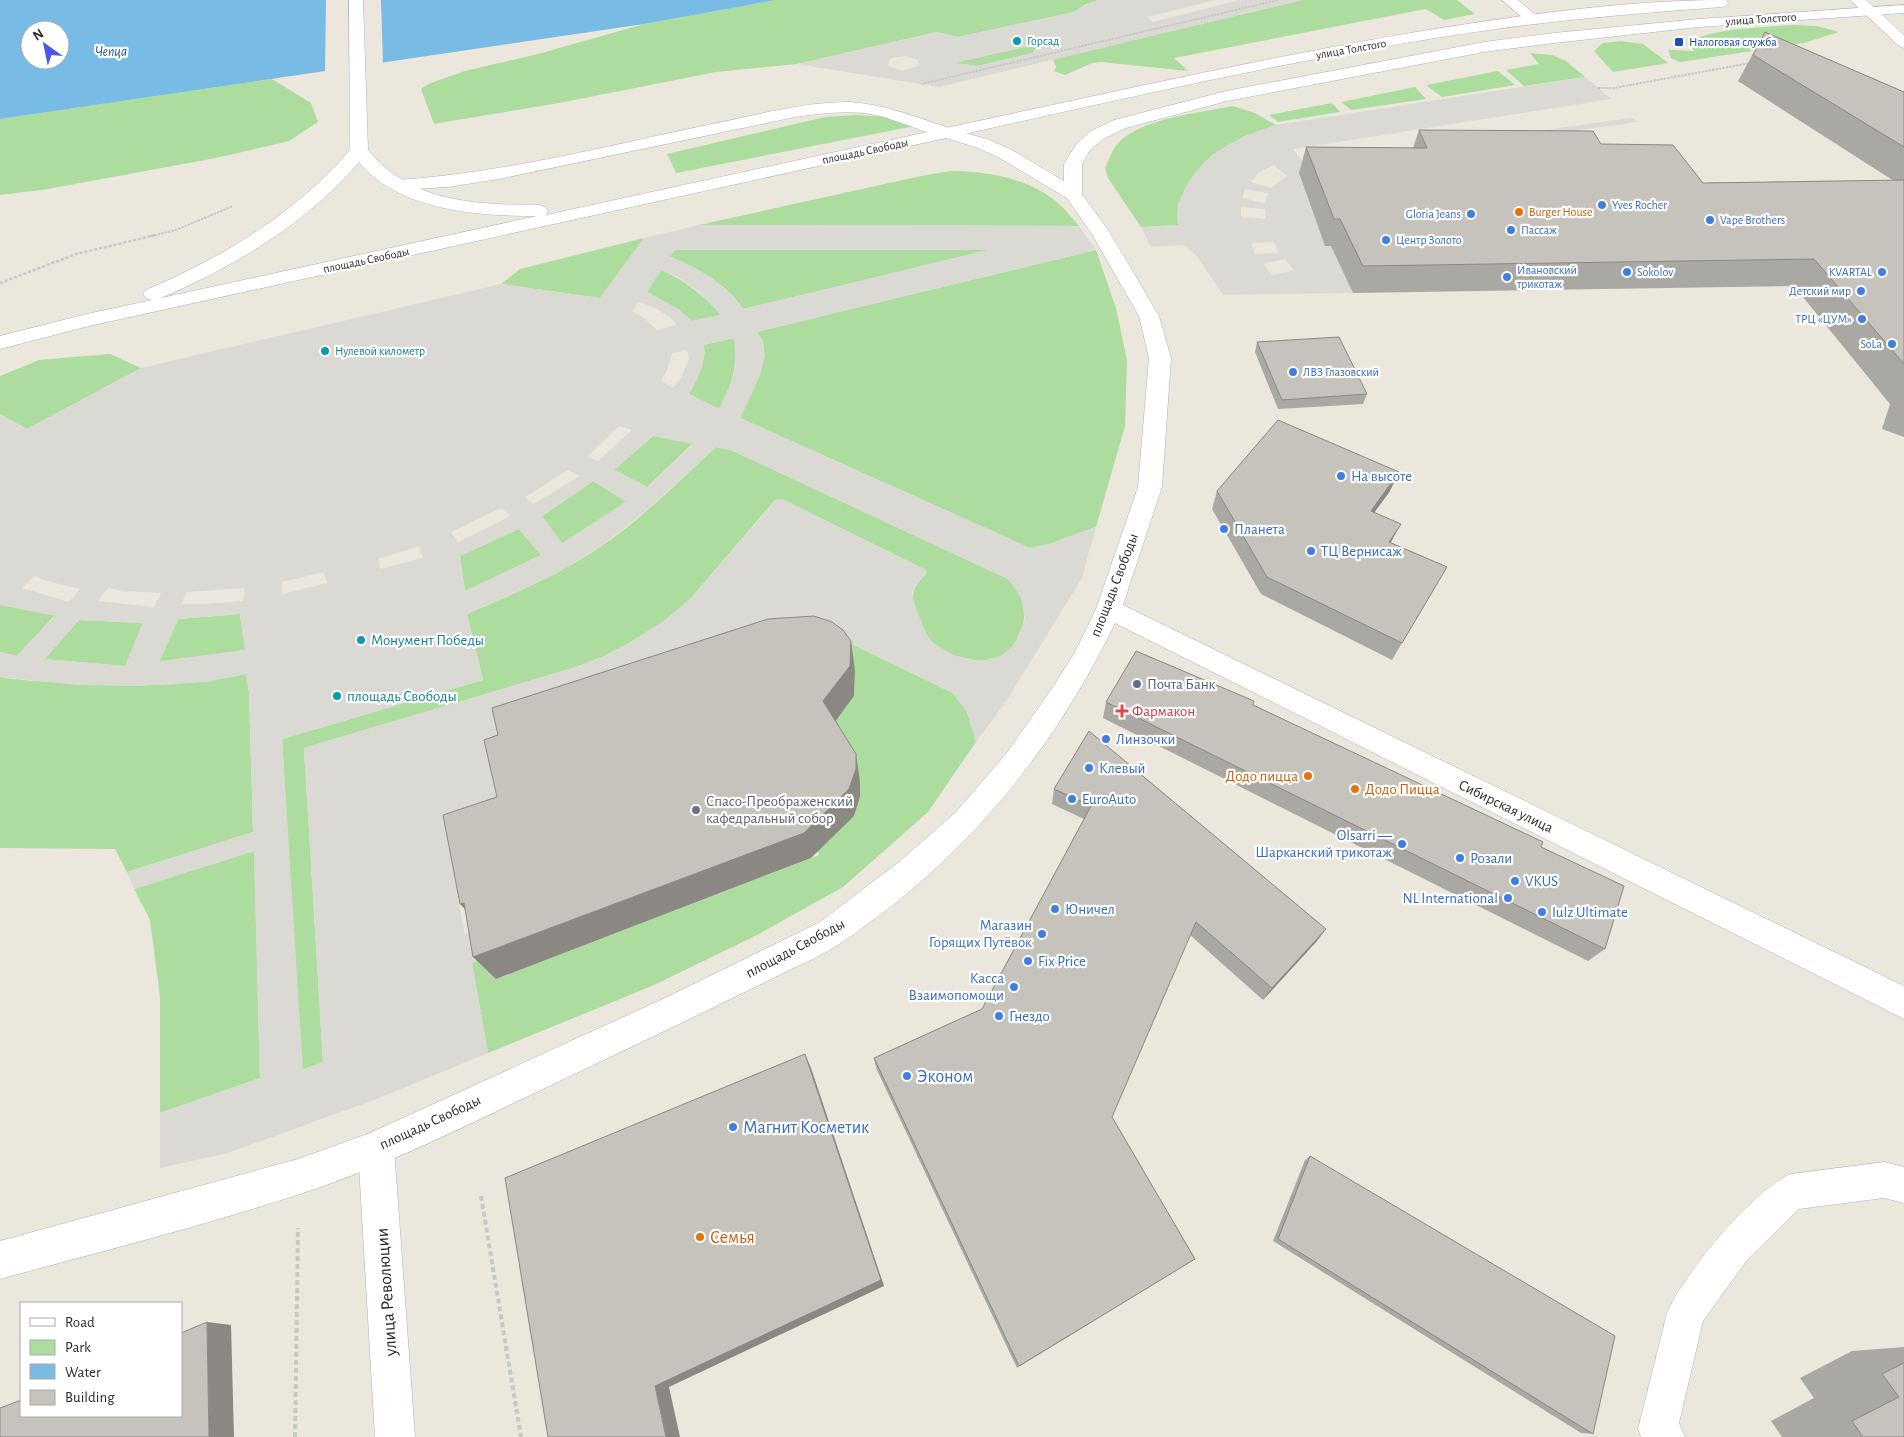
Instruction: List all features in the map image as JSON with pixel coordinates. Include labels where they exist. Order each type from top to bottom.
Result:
[{"type":"main road","points":[[356,0],[359,151]]},
{"type":"main road","points":[[1509,0],[1534,20]]},
{"type":"main road","points":[[1858,0],[1904,43]]},
{"type":"main road","name":"улица Толстого","points":[[946,133],[1206,76],[1448,32],[1534,20],[1732,2]]},
{"type":"main road","name":"улица Толстого","points":[[1073,194],[1072,164],[1083,147],[1097,135],[1120,124],[1226,96],[1484,47],[1699,23],[1904,9]]},
{"type":"main road","points":[[397,185],[448,182],[499,174],[795,112],[828,107],[856,107],[889,113],[946,133]]},
{"type":"main road","name":"площадь Свободы","points":[[0,342],[87,320],[946,133],[981,143],[1004,154],[1073,194],[1101,233],[1149,316],[1160,358],[1150,487],[1108,609],[1084,660],[1061,698],[1016,763],[966,821],[910,872],[831,932],[677,1009],[376,1148],[298,1177],[0,1260]]},
{"type":"main road","name":"площадь Свободы","points":[[87,320],[168,288],[250,245],[309,201],[359,151],[365,162],[378,174],[397,185],[432,198],[461,205],[510,211],[561,210],[645,199]]},
{"type":"main road","name":"Сибирская улица","points":[[1108,609],[1904,1003]]},
{"type":"main road","name":"улица Революции","points":[[376,1148],[395,1437]]},
{"type":"main road","points":[[1665,1437],[1658,1429],[1686,1312],[1734,1247],[1791,1192],[1884,1180],[1904,1186]]},
{"type":"path","points":[[921,84],[1278,0]]},
{"type":"path","points":[[1598,88],[1614,88],[1756,62]]},
{"type":"path","points":[[0,282],[76,254],[176,230],[238,204]]},
{"type":"path","points":[[295,1437],[298,1177]]},
{"type":"path","points":[[480,1196],[521,1437]]},
{"type":"green space","points":[[776,0],[1170,0],[1086,4],[1074,12],[958,37],[937,32],[797,64],[716,72],[559,103],[434,124],[421,89],[428,84],[465,71],[538,54],[644,24]]},
{"type":"green space","points":[[1285,0],[1457,0],[1475,14],[1444,20],[1426,9],[1174,58],[1188,71],[1101,62],[1092,63],[1065,75],[1054,71],[1056,67],[1051,54]]},
{"type":"green space","points":[[1793,25],[1817,26],[1839,32],[1804,43],[1680,62],[1671,58],[1668,50],[1694,51],[1690,43],[1709,34],[1723,31]]},
{"type":"green space","points":[[1621,41],[1643,44],[1668,63],[1613,72],[1594,51],[1603,43]]},
{"type":"green space","points":[[1038,44],[1033,53],[977,66],[954,63]]},
{"type":"green space","points":[[1530,53],[1552,55],[1566,61],[1585,77],[1524,86],[1506,70],[1539,64]]},
{"type":"green space","points":[[1498,71],[1515,85],[1442,97],[1426,85]]},
{"type":"green space","points":[[272,79],[311,103],[318,122],[289,141],[216,158],[42,190],[0,195],[0,119]]},
{"type":"green space","points":[[1415,87],[1426,99],[1351,110],[1341,102]]},
{"type":"green space","points":[[1332,103],[1340,112],[1278,122],[1269,115]]},
{"type":"green space","points":[[1233,106],[1255,113],[1276,125],[1232,143],[1207,160],[1188,184],[1179,209],[1178,225],[1141,227],[1108,178],[1105,168],[1118,143],[1128,135],[1156,122]]},
{"type":"green space","points":[[856,115],[886,117],[915,126],[676,173],[667,154],[825,117]]},
{"type":"green space","points":[[950,171],[978,172],[1007,178],[1034,187],[1058,203],[1079,226],[699,225],[921,176]]},
{"type":"green space","points":[[644,238],[600,298],[501,284],[520,269]]},
{"type":"green space","points":[[675,249],[990,250],[743,309],[728,291],[710,277],[669,256]]},
{"type":"green space","points":[[1096,250],[1116,308],[1127,360],[1125,426],[1096,527],[1049,544],[1030,548],[740,418],[760,375],[756,332]]},
{"type":"green space","points":[[661,270],[694,289],[721,315],[692,321],[678,309],[647,292]]},
{"type":"green space","points":[[734,338],[735,366],[728,392],[719,409],[689,394],[704,358],[703,345]]},
{"type":"green space","points":[[110,354],[141,368],[27,429],[0,414],[0,376],[39,360]]},
{"type":"green space","points":[[653,436],[693,443],[647,487],[614,470]]},
{"type":"green space","points":[[716,447],[733,451],[1008,579],[1021,597],[1024,611],[1022,630],[1014,644],[1006,653],[998,658],[978,661],[958,657],[939,648],[925,632],[913,597],[915,588],[926,574],[926,570],[782,499],[775,500],[691,598],[664,621],[629,643],[604,656],[576,667],[304,748],[323,1062],[302,1070],[282,739],[483,680],[467,614],[552,575],[600,547],[645,512]]},
{"type":"green space","points":[[593,481],[627,501],[562,544],[542,516]]},
{"type":"green space","points":[[519,529],[541,555],[465,591],[460,556]]},
{"type":"green space","points":[[0,605],[55,615],[17,656],[0,652]]},
{"type":"green space","points":[[240,614],[245,650],[159,662],[178,619]]},
{"type":"green space","points":[[79,620],[143,623],[125,666],[44,659]]},
{"type":"green space","points":[[843,640],[953,693],[967,712],[976,742],[928,812],[843,887],[759,934],[652,986],[488,1053],[472,963],[492,956],[496,979],[819,855],[814,844],[839,830],[854,816],[860,797],[830,720],[841,713],[854,696],[855,671],[848,660]]},
{"type":"green space","points":[[246,674],[249,692],[253,832],[127,872],[115,849],[0,848],[0,677],[126,686],[198,682]]},
{"type":"green space","points":[[254,851],[260,1078],[160,1113],[160,997],[150,920],[134,889]]},
{"type":"shaded area","name":"Горсад","points":[[1098,0],[1215,0],[1147,17],[1153,22],[1239,0],[1303,0],[939,87],[797,64],[937,32],[958,37],[1074,12]],"holes":[[[1038,44],[1033,53],[977,66],[955,63]],[[905,56],[918,60],[918,66],[902,71],[888,66],[889,60]]]},
{"type":"shaded area","points":[[1585,77],[1612,99],[1293,149],[1304,163],[1632,118],[1637,122],[1533,137],[1347,246],[1339,262],[1353,293],[1223,295],[1196,255],[1184,245],[1151,247],[1141,227],[1178,225],[1178,204],[1186,186],[1199,168],[1213,154],[1244,136],[1276,125]],"holes":[[[1274,165],[1287,176],[1271,188],[1251,182],[1258,173]],[[1245,189],[1268,193],[1265,203],[1242,198]],[[1241,207],[1265,209],[1266,219],[1241,217]],[[1274,242],[1279,253],[1255,254],[1251,243]],[[1285,259],[1294,270],[1272,275],[1263,264]]]},
{"type":"shaded area","name":"площадь Свободы","points":[[699,225],[1079,226],[1096,250],[757,332],[763,341],[765,355],[760,375],[740,418],[1030,548],[1049,544],[1096,527],[1082,578],[1007,700],[976,742],[967,712],[953,693],[843,640],[517,764],[475,887],[457,894],[465,934],[486,927],[492,956],[472,963],[488,1053],[374,1100],[228,1153],[160,1168],[160,1113],[260,1078],[254,851],[134,889],[127,872],[253,832],[249,692],[246,674],[208,682],[142,686],[78,685],[0,677],[0,652],[17,656],[55,616],[0,605],[0,414],[27,429],[141,368],[501,284],[600,298],[644,238]],"holes":[[[675,250],[987,250],[743,309],[712,278],[694,267],[670,257]],[[661,270],[678,277],[697,290],[721,315],[692,321],[678,309],[647,292]],[[639,302],[655,308],[670,317],[677,325],[657,330],[644,318],[632,311]],[[734,338],[736,366],[732,381],[719,409],[689,394],[698,378],[705,353],[704,345]],[[687,350],[689,359],[683,374],[673,388],[661,381],[668,368],[672,353]],[[619,426],[632,430],[598,461],[587,457]],[[653,436],[693,444],[648,487],[614,470]],[[716,447],[733,451],[1008,579],[1021,597],[1025,619],[1014,645],[1001,656],[980,661],[953,655],[932,642],[926,633],[914,603],[912,592],[917,583],[926,574],[926,570],[782,499],[776,500],[691,598],[664,621],[629,643],[604,656],[576,667],[304,748],[323,1062],[303,1070],[282,739],[483,680],[467,614],[554,575],[601,546],[647,510]],[[568,470],[580,476],[533,504],[525,497]],[[593,481],[626,502],[562,543],[542,516]],[[501,508],[511,516],[458,542],[451,532]],[[519,529],[541,555],[465,591],[460,556]],[[419,546],[423,558],[380,569],[378,559]],[[324,572],[327,583],[282,594],[282,582]],[[34,576],[80,589],[69,602],[22,588]],[[108,588],[123,591],[161,593],[154,607],[98,601]],[[245,588],[243,601],[181,604],[187,592]],[[240,614],[245,650],[160,661],[178,619]],[[79,620],[143,623],[125,666],[45,659]]]},
{"type":"water","name":"Чепца","points":[[0,0],[776,0],[644,24],[0,119]]},
{"type":"pier","points":[[326,0],[381,0],[383,65],[325,74]]},
{"type":"building","points":[[1765,32],[1904,92],[1904,147],[1753,55]]},
{"type":"building","points":[[1419,130],[1593,131],[1601,144],[1673,145],[1703,183],[1904,180],[1904,364],[1814,259],[1363,266],[1340,219],[1334,219],[1306,147],[1427,148]]},
{"type":"building","points":[[1339,337],[1367,394],[1282,400],[1257,342]]},
{"type":"building","name":"ТЦ Вернисаж","points":[[1278,420],[1399,472],[1371,511],[1401,524],[1389,542],[1447,567],[1402,643],[1267,577],[1217,491]]},
{"type":"building","name":"Спасо-Преображенский кафедральный собор","points":[[814,616],[832,622],[843,630],[851,641],[850,666],[823,701],[856,754],[856,769],[849,789],[804,833],[473,957],[464,903],[460,904],[443,815],[497,797],[484,740],[498,735],[492,708],[768,619]]},
{"type":"building","points":[[1136,651],[1254,701],[1253,705],[1543,842],[1541,847],[1624,886],[1605,949],[1106,702]]},
{"type":"building","points":[[1089,731],[1326,929],[1272,988],[1196,922],[1112,1117],[1195,1259],[1019,1366],[874,1058],[982,1009],[1091,806],[1054,789]]},
{"type":"building","name":"Семья","points":[[805,1054],[881,1280],[655,1386],[666,1437],[548,1437],[505,1178]]},
{"type":"building","points":[[1310,1156],[1615,1336],[1593,1434],[1278,1239]]},
{"type":"building","points":[[207,1322],[209,1437],[0,1437],[0,1408],[20,1400],[20,1417],[182,1417],[182,1333]]},
{"type":"building","points":[[1904,1363],[1904,1437],[1863,1437],[1852,1421],[1899,1397],[1882,1374]]},
{"type":"place","name":"Горсад","points":[[1017,41]]},
{"type":"place","name":"Налоговая служба","points":[[1679,42]]},
{"type":"place","name":"Yves Rocher","points":[[1602,205]]},
{"type":"place","name":"Burger House","points":[[1519,212]]},
{"type":"place","name":"Gloria Jeans","points":[[1471,214]]},
{"type":"place","name":"Vape Brothers","points":[[1710,220]]},
{"type":"place","name":"Пассаж","points":[[1511,230]]},
{"type":"place","name":"Центр Золото","points":[[1386,240]]},
{"type":"place","name":"Sokolov","points":[[1627,272]]},
{"type":"place","name":"KVARTAL","points":[[1882,272]]},
{"type":"place","name":"Ивановский трикотаж","points":[[1507,277]]},
{"type":"place","name":"Детский мир","points":[[1861,291]]},
{"type":"place","name":"ТРЦ «ЦУМ»","points":[[1862,319]]},
{"type":"place","name":"SoLa","points":[[1892,344]]},
{"type":"place","name":"Нулевой километр","points":[[325,351]]},
{"type":"place","name":"ЛВЗ Глазовский","points":[[1293,372]]},
{"type":"place","name":"На высоте","points":[[1341,476]]},
{"type":"place","name":"Планета","points":[[1224,529]]},
{"type":"place","name":"ТЦ Вернисаж","points":[[1311,551]]},
{"type":"place","name":"Монумент Победы","points":[[361,640]]},
{"type":"place","name":"Почта Банк","points":[[1137,684]]},
{"type":"place","name":"площадь Свободы","points":[[337,696]]},
{"type":"place","name":"Фармакон","points":[[1122,711]]},
{"type":"place","name":"Линзочки","points":[[1106,739]]},
{"type":"place","name":"Клевый","points":[[1089,768]]},
{"type":"place","name":"Додо пицца","points":[[1308,776]]},
{"type":"place","name":"Додо Пицца","points":[[1355,789]]},
{"type":"place","name":"EuroAuto","points":[[1072,799]]},
{"type":"place","name":"Спасо-Преображенский кафедральный собор","points":[[696,810]]},
{"type":"place","name":"Olsarri — Шарканский трикотаж","points":[[1402,844]]},
{"type":"place","name":"Розали","points":[[1460,858]]},
{"type":"place","name":"VKUS","points":[[1515,881]]},
{"type":"place","name":"NL International","points":[[1508,898]]},
{"type":"place","name":"Юничел","points":[[1055,909]]},
{"type":"place","name":"Iulz Ultimate","points":[[1542,912]]},
{"type":"place","name":"Магазин Горящих Путёвок","points":[[1042,934]]},
{"type":"place","name":"Fix Price","points":[[1028,961]]},
{"type":"place","name":"Касса Взаимопомощи","points":[[1014,987]]},
{"type":"place","name":"Гнездо","points":[[999,1016]]},
{"type":"place","name":"Эконом","points":[[907,1076]]},
{"type":"place","name":"Магнит Косметик","points":[[733,1127]]},
{"type":"place","name":"Семья","points":[[700,1237]]}]
